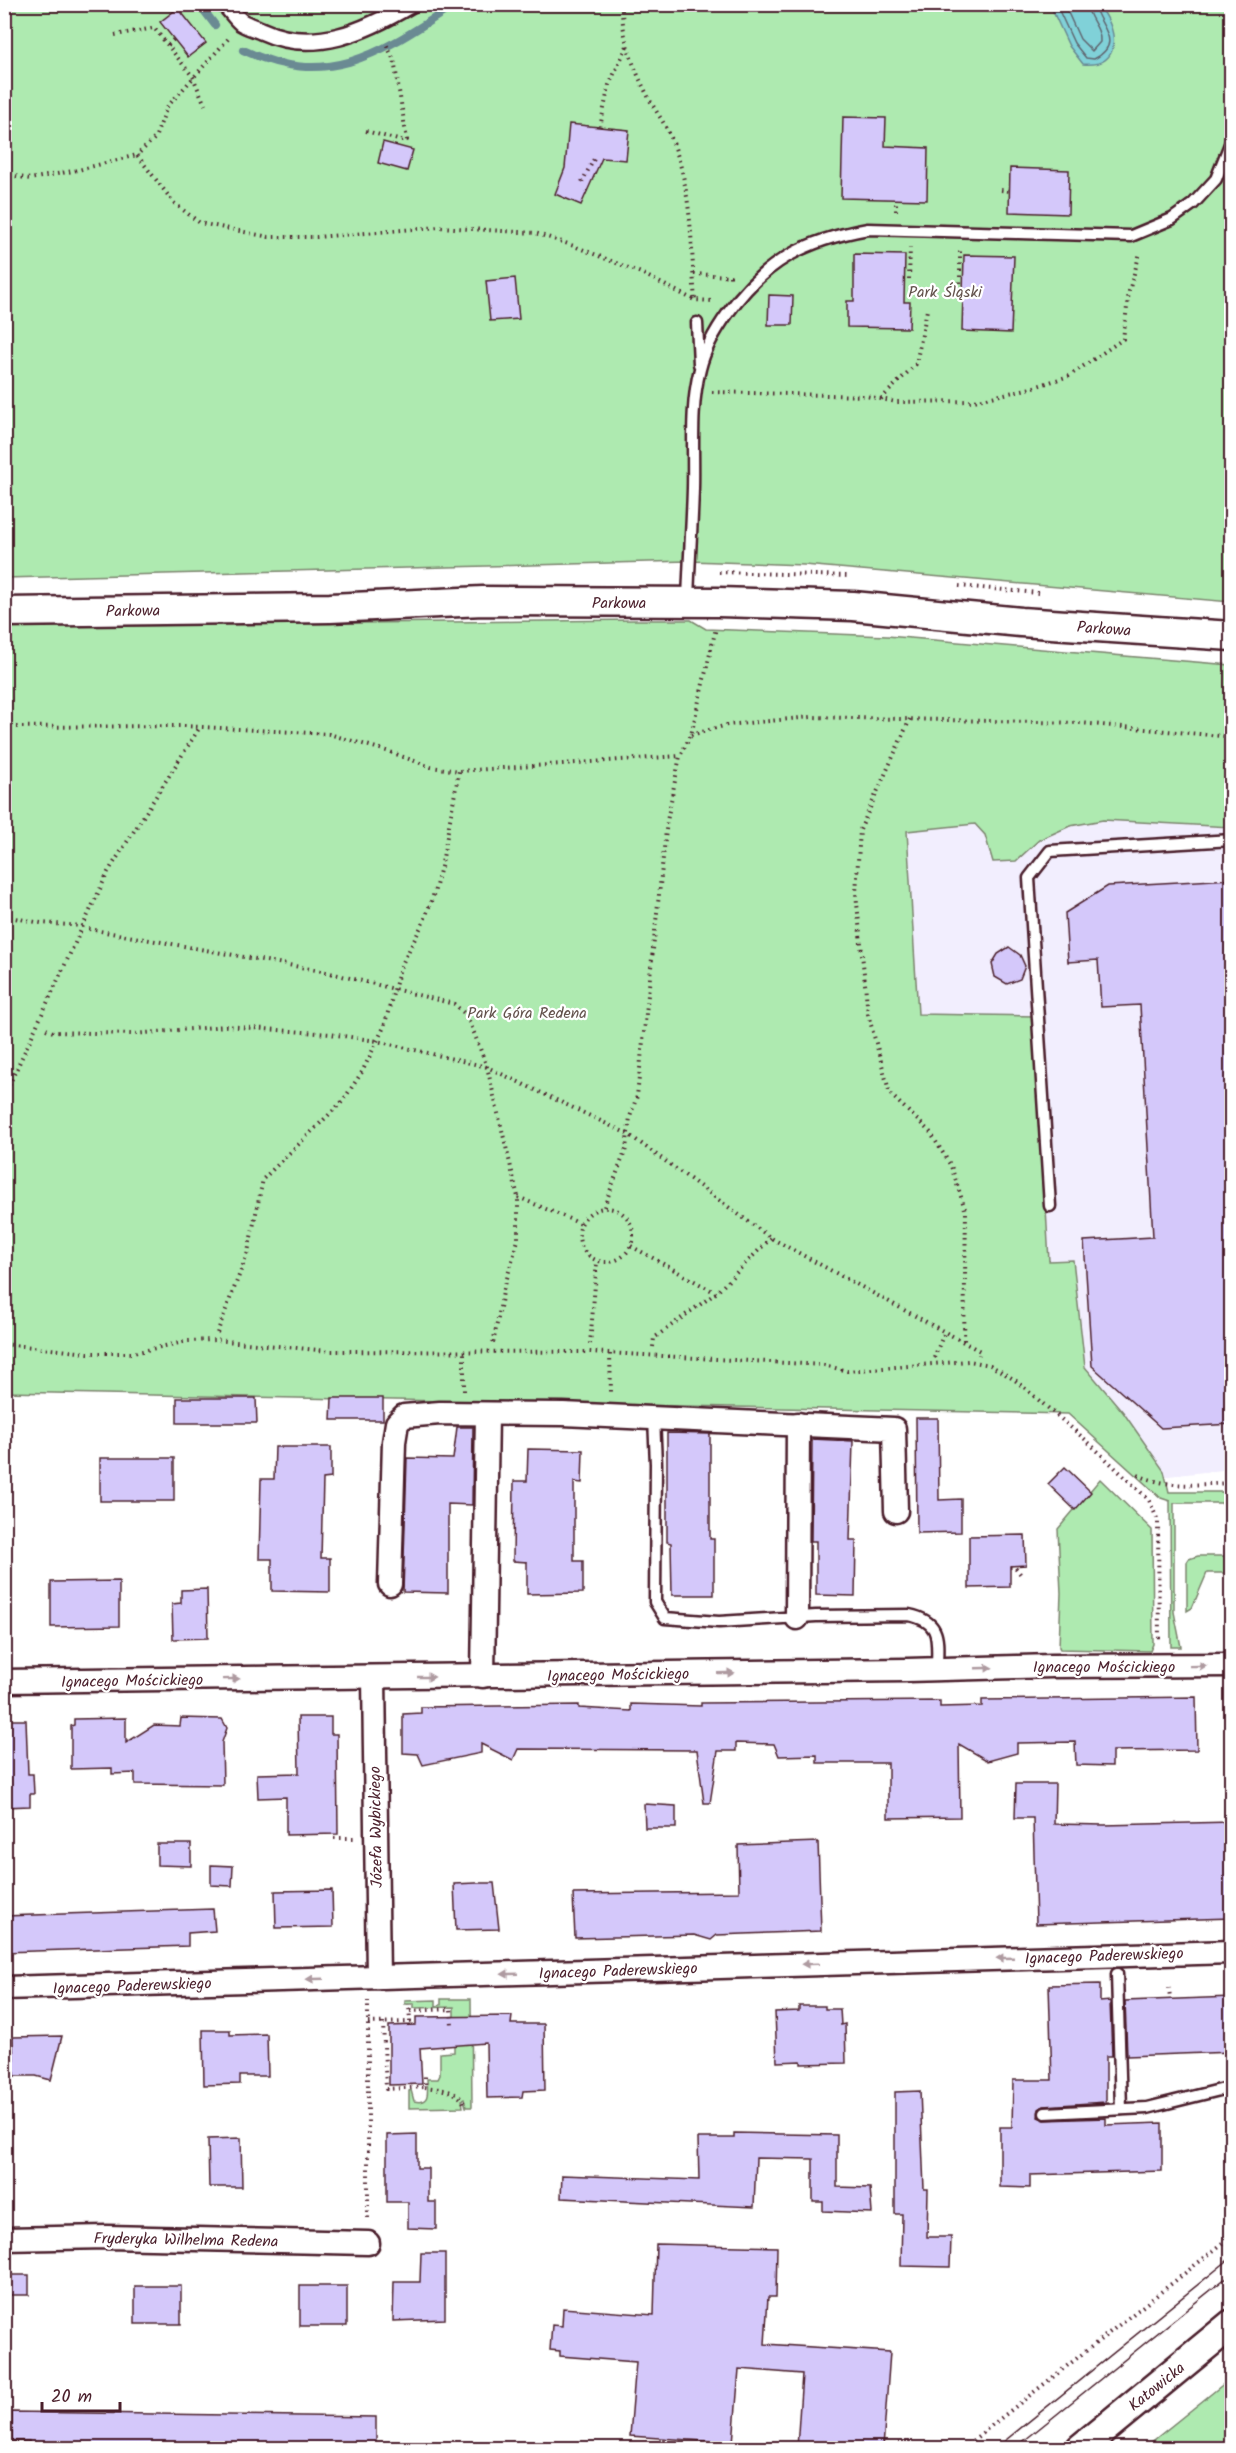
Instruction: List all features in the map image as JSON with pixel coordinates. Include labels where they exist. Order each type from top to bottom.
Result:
[{"type":"street","points":[[225,4],[242,22],[269,34],[300,42],[339,38],[381,22],[411,4]]},
{"type":"street","name":"Parkowa","points":[[4,612],[330,608],[483,601],[688,602],[853,606],[1021,622],[1232,636]]},
{"type":"street","points":[[390,1584],[393,1442],[397,1424],[404,1416],[464,1413],[615,1417],[894,1430],[896,1511]]},
{"type":"street","points":[[483,1676],[487,1414]]},
{"type":"street","points":[[797,1618],[798,1424]]},
{"type":"street","name":"Ignacego Mościckiego","points":[[4,1681],[1232,1665]]},
{"type":"street","name":"Józefa Wybickiego","points":[[373,1986],[374,1677]]},
{"type":"street","name":"Ignacego Paderewskiego","points":[[4,1988],[373,1986],[1232,1952]]},
{"type":"street","name":"Fryderyka Wilhelma Redena","points":[[4,2239],[107,2237],[368,2243]]},
{"type":"street","name":"Katowicka","points":[[1081,2448],[1232,2324]]},
{"type":"lane","points":[[699,370],[713,333],[755,278],[776,262],[802,249],[840,234],[868,229],[1131,237],[1172,219],[1200,197],[1216,178],[1232,139]]},
{"type":"lane","points":[[688,602],[696,392],[699,370],[697,323]]},
{"type":"lane","points":[[1050,1206],[1029,878],[1050,851],[1232,840]]},
{"type":"lane","points":[[654,1419],[655,1602],[665,1618],[719,1622],[909,1615],[923,1618],[930,1622],[934,1629],[937,1640],[937,1670]]},
{"type":"lane","points":[[1117,1974],[1121,2109]]},
{"type":"lane","points":[[1045,2113],[1147,2108],[1232,2087]]},
{"type":"path","points":[[622,4],[622,20],[627,46],[644,88],[672,139],[689,198],[697,323]]},
{"type":"path","points":[[4,174],[30,179],[78,170],[136,155],[155,138],[167,107],[242,22]]},
{"type":"path","points":[[115,35],[154,28],[193,77],[205,105]]},
{"type":"path","points":[[366,130],[398,140],[407,140],[394,60],[383,38]]},
{"type":"path","points":[[168,45],[174,39]]},
{"type":"path","points":[[600,127],[609,85],[627,46]]},
{"type":"path","points":[[136,155],[174,203],[200,223],[269,237],[317,237],[439,227],[535,233],[608,260],[694,300]]},
{"type":"path","points":[[582,182],[595,157]]},
{"type":"path","points":[[1001,190],[1010,191]]},
{"type":"path","points":[[909,279],[910,230]]},
{"type":"path","points":[[960,232],[960,289]]},
{"type":"path","points":[[696,392],[866,396],[896,402],[975,400],[1030,388],[1069,376],[1123,339],[1129,291],[1140,251],[1141,232]]},
{"type":"path","points":[[694,274],[730,276],[729,285]]},
{"type":"path","points":[[880,399],[916,364],[927,310]]},
{"type":"path","points":[[604,1207],[626,1149],[637,1096],[662,862],[680,756],[691,735],[717,625]]},
{"type":"path","points":[[691,735],[727,725],[811,717],[1080,723],[1232,737]]},
{"type":"path","points":[[910,719],[860,830],[856,893],[868,1014],[890,1094],[930,1132],[951,1166],[966,1212],[964,1343]]},
{"type":"path","points":[[4,727],[200,727],[329,734],[431,767],[459,771],[680,756]]},
{"type":"path","points":[[4,1096],[108,872],[200,727]]},
{"type":"path","points":[[217,1333],[248,1252],[263,1179],[342,1102],[362,1072],[384,1027],[400,968],[424,921],[434,893],[442,863],[459,771]]},
{"type":"path","points":[[4,916],[41,923],[83,926]]},
{"type":"path","points":[[89,929],[322,971],[454,1004],[464,1013],[487,1067],[518,1197],[518,1240],[503,1292],[493,1344]]},
{"type":"path","points":[[46,1029],[53,1032],[134,1034],[226,1026],[330,1034],[376,1041],[487,1067],[628,1134],[771,1238],[980,1351],[979,1355]]},
{"type":"path","points":[[518,1197],[581,1224]]},
{"type":"path","points":[[604,1207],[622,1212],[628,1219],[633,1237],[631,1246],[621,1258],[606,1262],[597,1261],[585,1253],[581,1246],[579,1231],[590,1212],[604,1207]]},
{"type":"path","points":[[653,1347],[654,1338],[716,1293],[771,1238]]},
{"type":"path","points":[[631,1246],[716,1293]]},
{"type":"path","points":[[590,1344],[597,1261]]},
{"type":"path","points":[[934,1358],[944,1333]]},
{"type":"path","points":[[4,1344],[88,1353],[133,1353],[198,1340],[328,1351],[610,1354],[824,1365],[847,1371],[969,1361],[984,1363],[1000,1370],[1095,1448],[1136,1486],[1156,1511],[1159,1528],[1160,1650]]},
{"type":"path","points":[[464,1352],[464,1413]]},
{"type":"path","points":[[610,1354],[610,1386],[615,1404],[615,1417]]},
{"type":"path","points":[[1138,1476],[1156,1484],[1232,1483]]},
{"type":"path","points":[[1010,1567],[1015,1567],[1022,1576]]},
{"type":"path","points":[[334,1838],[355,1838]]},
{"type":"path","points":[[368,2243],[368,2024],[373,1986]]},
{"type":"path","points":[[1169,1987],[1170,1999]]},
{"type":"path","points":[[368,2024],[392,2021],[410,2022],[409,2004]]},
{"type":"path","points":[[410,2011],[451,2009],[452,2025]]},
{"type":"path","points":[[383,2023],[386,2088],[425,2087],[446,2090],[463,2099],[465,2107]]},
{"type":"path","points":[[425,2073],[425,2087]]},
{"type":"path","points":[[963,2448],[1232,2236]]},
{"type":"shaded area","points":[[1103,820],[1231,827],[1231,1469],[1159,1477],[1097,1414],[918,1014],[907,831],[975,824],[984,835],[993,862],[1016,861],[1039,840],[1070,826]]},
{"type":"green space","name":"Park Śląski","points":[[4,5],[1231,5],[1231,602],[804,565],[689,561],[5,578]]},
{"type":"green space","name":"Park Góra Redena","points":[[691,620],[706,629],[887,636],[1231,665],[1231,827],[1103,820],[1070,826],[1039,840],[1016,861],[993,862],[985,835],[975,824],[907,831],[918,1014],[1035,1016],[1049,1261],[1073,1260],[1085,1367],[1123,1412],[1164,1471],[1169,1492],[1231,1492],[1231,1503],[1174,1503],[1174,1612],[1181,1647],[1171,1647],[1170,1501],[1161,1498],[1068,1414],[5,1392],[5,627]]},
{"type":"green space","points":[[1100,1479],[1152,1530],[1153,1644],[1150,1651],[1060,1649],[1059,1647],[1061,1593],[1058,1529]]},
{"type":"green space","points":[[1198,1556],[1231,1556],[1231,1573],[1207,1573],[1192,1608],[1187,1611],[1187,1562],[1189,1559]]},
{"type":"green space","points":[[441,1999],[471,1999],[472,2107],[466,2107],[464,2099],[462,2100],[463,2107],[409,2108],[409,2091],[411,2090],[414,2101],[423,2101],[428,2093],[427,2079],[438,2079],[440,2075],[440,2053],[454,2052],[454,2007],[414,2008],[414,2004],[405,2004],[405,2001],[436,2000],[436,2006],[441,2005]]},
{"type":"green space","points":[[1231,2378],[1231,2448],[1144,2448]]},
{"type":"water","points":[[1050,5],[1098,5],[1105,14],[1113,34],[1111,53],[1105,60],[1096,64],[1083,64],[1069,46]]},
{"type":"building","points":[[178,8],[206,43],[188,57],[160,22]]},
{"type":"building","points":[[843,117],[886,118],[885,146],[928,148],[927,200],[841,198]]},
{"type":"building","points":[[569,124],[629,130],[626,160],[602,158],[581,205],[555,194],[565,168]]},
{"type":"building","points":[[383,142],[413,150],[407,171],[378,163]]},
{"type":"building","points":[[1010,168],[1069,170],[1068,214],[1009,212]]},
{"type":"building","points":[[854,254],[905,255],[904,302],[910,302],[909,328],[847,327],[847,301],[854,301]]},
{"type":"building","points":[[964,255],[1014,256],[1011,333],[962,331]]},
{"type":"building","points":[[515,278],[519,319],[490,321],[486,281]]},
{"type":"building","points":[[769,295],[793,296],[792,325],[768,325]]},
{"type":"building","points":[[1232,879],[1232,1424],[1161,1428],[1092,1366],[1084,1241],[1153,1237],[1140,1005],[1101,1007],[1098,960],[1068,962],[1065,913],[1108,886]]},
{"type":"building","points":[[1009,947],[1020,955],[1025,966],[1020,979],[1007,984],[995,977],[992,964],[998,954]]},
{"type":"building","points":[[177,1398],[256,1398],[257,1423],[177,1423]]},
{"type":"building","points":[[332,1398],[383,1398],[383,1420],[331,1420]]},
{"type":"building","points":[[916,1418],[938,1418],[939,1500],[961,1499],[961,1532],[917,1533]]},
{"type":"building","points":[[457,1427],[473,1427],[472,1505],[448,1504],[448,1593],[403,1592],[407,1458],[453,1459]]},
{"type":"building","points":[[667,1433],[710,1434],[710,1539],[714,1539],[714,1595],[672,1595],[671,1543],[667,1542]]},
{"type":"building","points":[[812,1439],[853,1441],[850,1540],[856,1540],[855,1596],[816,1595],[816,1541],[811,1541]]},
{"type":"building","points":[[275,1447],[331,1447],[331,1478],[323,1479],[321,1558],[330,1558],[330,1592],[272,1591],[272,1559],[259,1559],[261,1479],[274,1479]]},
{"type":"building","points":[[528,1449],[583,1450],[582,1483],[574,1482],[574,1561],[583,1561],[583,1593],[527,1594],[527,1562],[513,1561],[514,1481],[527,1481]]},
{"type":"building","points":[[100,1458],[174,1458],[174,1501],[100,1501]]},
{"type":"building","points":[[1065,1467],[1091,1492],[1075,1510],[1048,1484]]},
{"type":"building","points":[[1025,1535],[1026,1565],[1010,1566],[1010,1587],[969,1588],[969,1536]]},
{"type":"building","points":[[119,1581],[119,1626],[51,1627],[51,1582]]},
{"type":"building","points":[[207,1589],[208,1638],[173,1639],[172,1604],[181,1603],[181,1590]]},
{"type":"building","points":[[1196,1697],[1197,1750],[1112,1751],[1112,1766],[1076,1765],[1075,1742],[1017,1743],[1017,1753],[988,1761],[959,1744],[960,1817],[888,1818],[888,1763],[817,1763],[817,1755],[779,1756],[774,1744],[736,1743],[736,1751],[718,1751],[710,1803],[704,1803],[697,1750],[518,1749],[513,1760],[481,1744],[481,1753],[423,1765],[418,1754],[403,1753],[403,1714],[421,1713],[421,1707],[579,1705],[579,1708],[631,1711],[631,1704],[701,1706],[701,1703],[940,1701],[940,1707],[982,1706],[982,1700]]},
{"type":"building","points":[[298,1717],[331,1717],[331,1734],[337,1734],[338,1834],[286,1835],[286,1797],[258,1798],[257,1774],[299,1773]]},
{"type":"building","points":[[126,1718],[126,1743],[154,1725],[180,1726],[181,1718],[222,1719],[227,1728],[222,1742],[223,1785],[135,1784],[135,1773],[112,1774],[112,1768],[71,1769],[71,1726],[74,1725],[74,1719]]},
{"type":"building","points":[[4,1720],[26,1720],[28,1774],[33,1774],[34,1794],[30,1794],[30,1806],[4,1807]]},
{"type":"building","points":[[1016,1784],[1055,1784],[1054,1824],[1232,1822],[1232,1918],[1036,1924],[1033,1818],[1015,1818]]},
{"type":"building","points":[[644,1804],[676,1806],[676,1828],[645,1828]]},
{"type":"building","points":[[818,1842],[821,1931],[717,1935],[711,1940],[694,1935],[575,1938],[573,1894],[739,1892],[738,1845]]},
{"type":"building","points":[[157,1844],[191,1844],[191,1866],[157,1865]]},
{"type":"building","points":[[211,1865],[233,1866],[232,1886],[211,1885]]},
{"type":"building","points":[[494,1883],[499,1929],[456,1930],[454,1884]]},
{"type":"building","points":[[332,1890],[333,1927],[276,1928],[275,1891]]},
{"type":"building","points":[[213,1909],[215,1931],[188,1933],[188,1946],[4,1952],[4,1916]]},
{"type":"building","points":[[1100,1984],[1100,2002],[1110,2001],[1112,2056],[1106,2056],[1106,2102],[1044,2106],[1039,2109],[1038,2117],[1045,2120],[1106,2118],[1106,2125],[1162,2123],[1162,2171],[1030,2175],[1030,2188],[1000,2187],[1000,2127],[1012,2127],[1013,2080],[1052,2080],[1049,1985]]},
{"type":"building","points":[[1232,1997],[1232,2052],[1127,2056],[1125,2001]]},
{"type":"building","points":[[799,2006],[825,2006],[825,2009],[840,2009],[841,2025],[845,2024],[846,2063],[777,2062],[775,2012],[799,2011]]},
{"type":"building","points":[[512,2016],[511,2024],[544,2024],[545,2090],[523,2091],[522,2097],[487,2098],[486,2043],[420,2048],[422,2084],[389,2085],[389,2026],[416,2025],[416,2017]]},
{"type":"building","points":[[203,2030],[230,2030],[230,2035],[267,2034],[268,2076],[240,2076],[240,2084],[204,2085]]},
{"type":"building","points":[[62,2036],[51,2080],[36,2076],[14,2076],[13,2037]]},
{"type":"building","points":[[920,2091],[924,2189],[928,2189],[927,2237],[951,2237],[950,2267],[901,2266],[902,2214],[895,2214],[895,2092]]},
{"type":"building","points":[[734,2133],[837,2135],[837,2187],[870,2188],[872,2213],[823,2211],[823,2202],[813,2202],[813,2159],[756,2158],[754,2207],[561,2198],[562,2175],[699,2180],[698,2138],[734,2138]]},
{"type":"building","points":[[417,2134],[417,2168],[428,2168],[428,2202],[436,2202],[436,2229],[408,2228],[408,2202],[387,2202],[387,2135]]},
{"type":"building","points":[[241,2138],[242,2187],[209,2187],[208,2139]]},
{"type":"building","points":[[656,2244],[777,2247],[776,2297],[768,2297],[765,2344],[890,2352],[883,2448],[797,2448],[802,2374],[739,2369],[733,2443],[630,2436],[636,2362],[560,2356],[560,2351],[550,2350],[552,2325],[562,2326],[563,2308],[654,2315]]},
{"type":"building","points":[[421,2253],[445,2253],[445,2319],[393,2321],[394,2282],[420,2282]]},
{"type":"building","points":[[4,2275],[29,2275],[29,2295],[4,2295]]},
{"type":"building","points":[[135,2286],[181,2286],[181,2324],[135,2324]]},
{"type":"building","points":[[300,2286],[347,2286],[347,2326],[300,2326]]},
{"type":"building","points":[[12,2412],[376,2417],[376,2448],[29,2448],[29,2441],[12,2441]]},
{"type":"waterway","points":[[199,4],[215,25]]},
{"type":"waterway","points":[[243,50],[274,62],[303,67],[330,66],[355,60],[380,50],[456,4]]},
{"type":"tram line","points":[[996,2448],[1232,2257]]},
{"type":"tram line","points":[[1015,2448],[1232,2273]]}]
